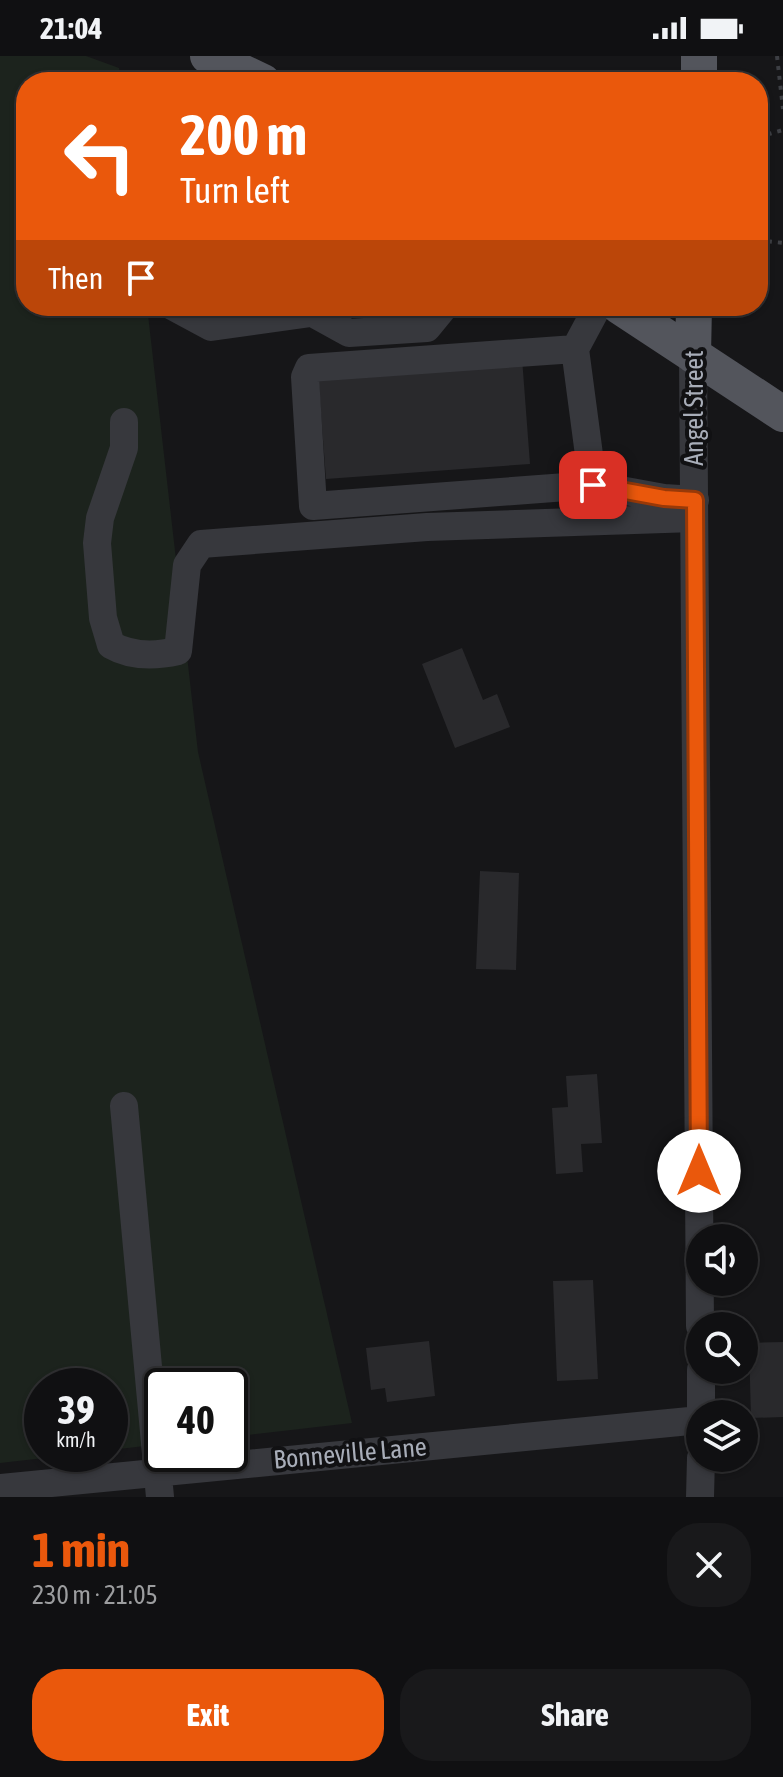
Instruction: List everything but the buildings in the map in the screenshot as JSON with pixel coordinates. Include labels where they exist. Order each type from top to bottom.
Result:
[{"type":"main road","points":[[208,56],[242,72]]},
{"type":"main road","points":[[634,316],[783,414]]},
{"type":"main road","name":"Angel Street","points":[[693,355],[694,316]]},
{"type":"street","points":[[191,316],[211,327],[269,316]]},
{"type":"street","points":[[319,316],[349,333],[427,328],[437,316]]},
{"type":"street","points":[[593,316],[575,349],[593,485]]},
{"type":"street","points":[[575,349],[309,368],[305,377],[313,506],[593,485],[664,498],[694,509]]},
{"type":"street","name":"Angel Street","points":[[693,355],[700,1312]]},
{"type":"street","points":[[124,422],[124,448],[100,518],[97,543],[103,618],[111,645],[125,653],[161,655],[178,651],[187,565],[201,544],[694,509]]},
{"type":"street","points":[[124,1106],[158,1484]]},
{"type":"street","name":"Bonneville Lane","points":[[0,1488],[158,1484],[686,1422]]},
{"type":"street","points":[[700,1497],[701,1472]]},
{"type":"path","points":[[777,56],[783,109]]},
{"type":"shaded area","points":[[0,56],[86,56],[119,68],[120,72],[16,72],[16,316],[148,316],[198,752],[352,1423],[248,1435],[248,1368],[144,1368],[144,1446],[128,1448],[128,1368],[24,1368],[24,1460],[0,1463]]},
{"type":"route","points":[[593,485],[664,498],[695,500],[699,1171]]}]
